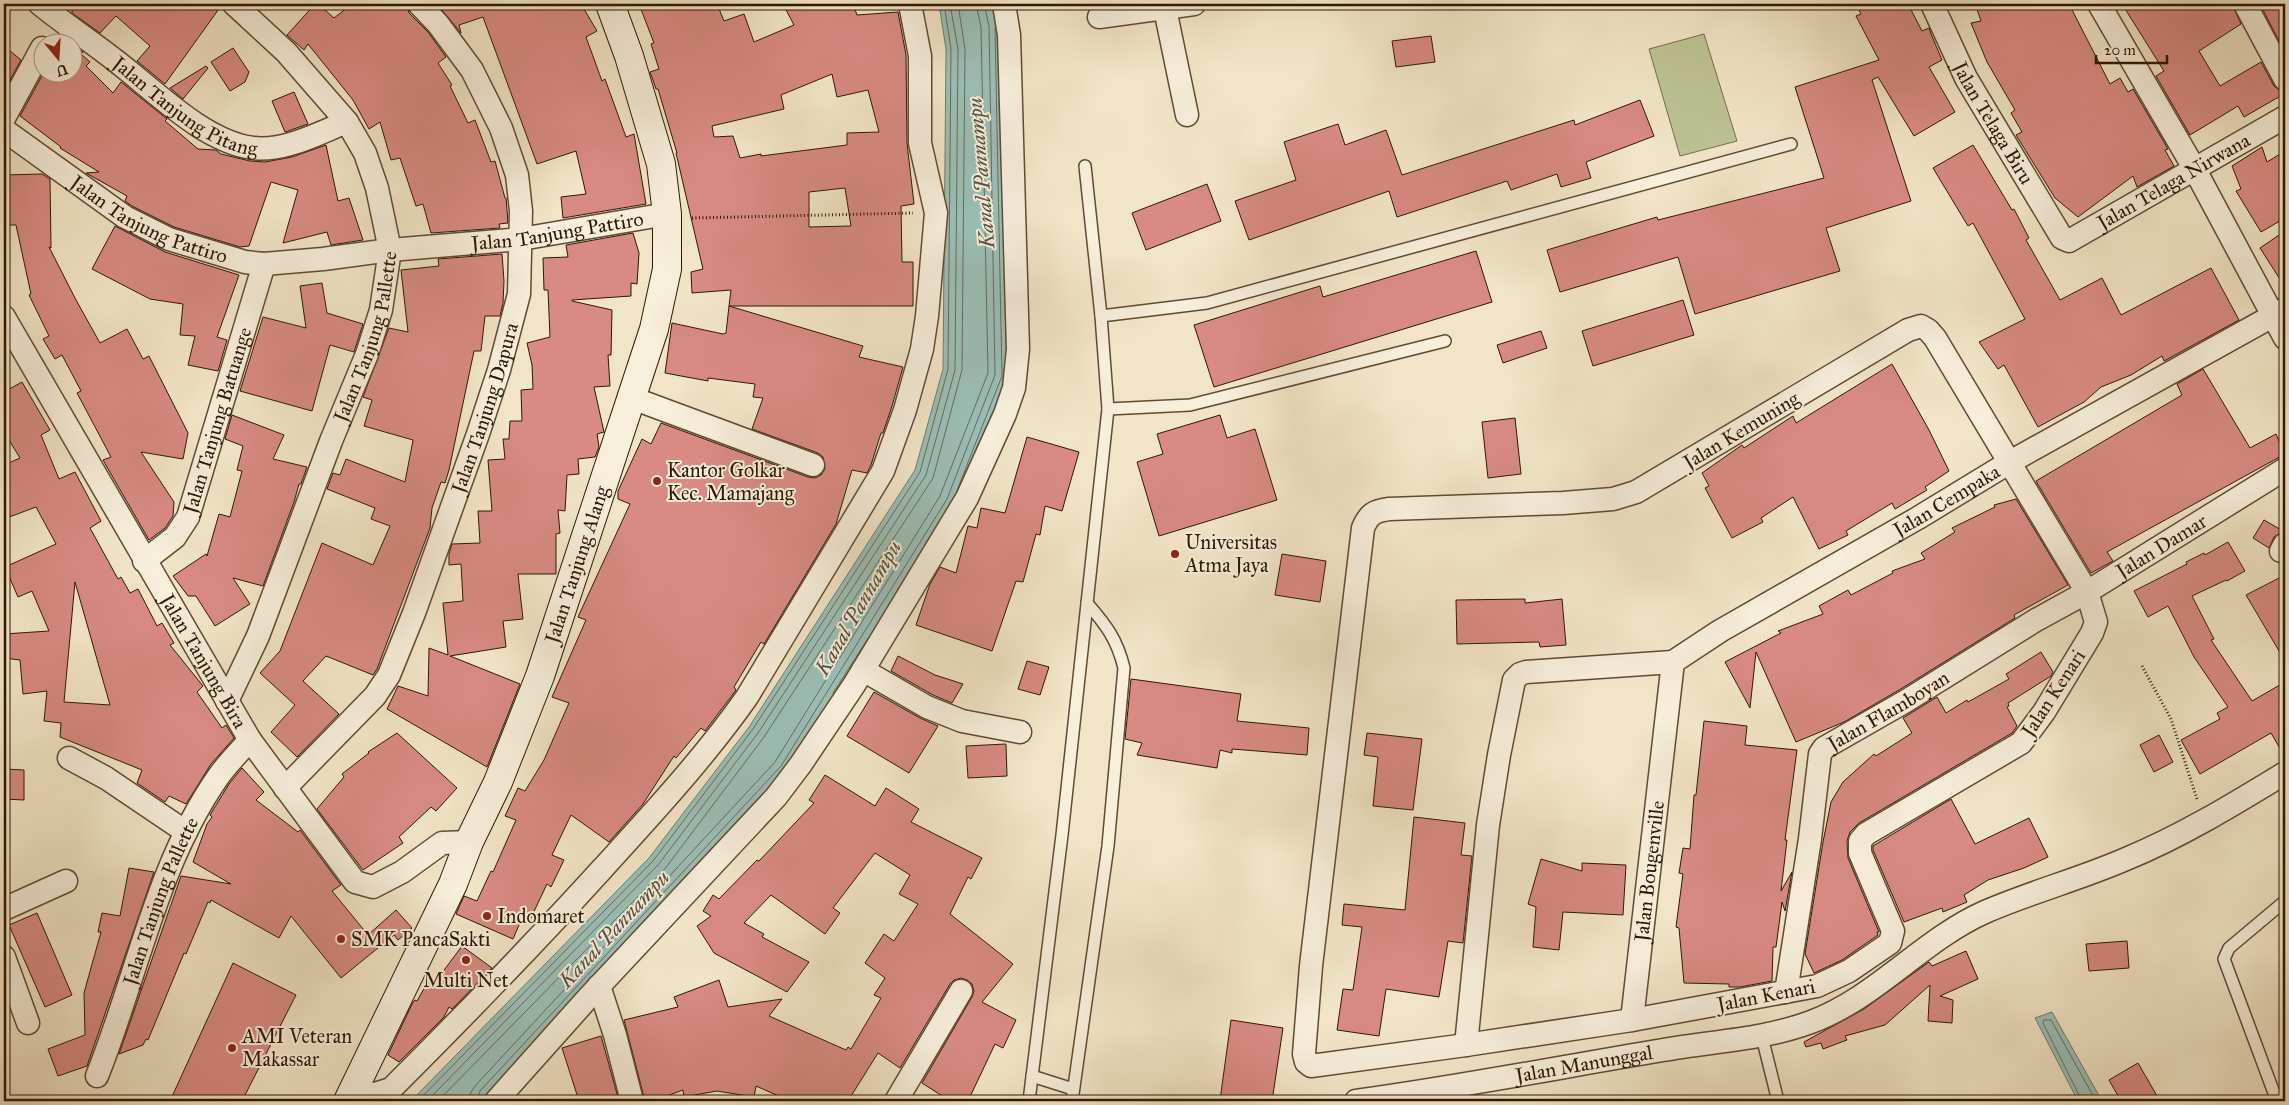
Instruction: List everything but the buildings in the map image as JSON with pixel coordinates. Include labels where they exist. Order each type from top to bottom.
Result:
[{"type":"street","name":"Jalan Tanjung Pitang","points":[[40,4],[63,11],[202,128],[239,145],[267,149],[289,144],[348,122]]},
{"type":"street","name":"Jalan Tanjung Pallette","points":[[227,701],[258,636],[331,441],[367,354],[381,310],[390,250],[377,188],[365,153],[348,122],[286,52],[234,4]]},
{"type":"street","name":"Jalan Tanjung Dapura","points":[[286,788],[375,696],[389,675],[401,647],[478,434],[499,370],[519,294],[521,211],[517,175],[501,128],[472,70],[438,24],[419,4]]},
{"type":"street","name":"Jalan Tanjung Alang","points":[[350,1097],[453,884],[469,842],[498,782],[540,676],[654,329],[667,269],[668,214],[658,155],[629,56],[610,4]]},
{"type":"street","points":[[350,1097],[375,1094],[391,1089],[573,902],[655,811],[730,721],[767,667],[883,471],[905,410],[922,348],[927,316],[936,213],[920,143],[920,56],[910,4]]},
{"type":"street","points":[[496,1101],[776,797],[801,764],[863,670],[967,498],[1005,414],[1014,388],[1018,349],[1008,35],[1004,4]]},
{"type":"street","points":[[1099,17],[1194,4]]},
{"type":"street","name":"Jalan Telaga Biru","points":[[1932,4],[1966,78],[2062,238]]},
{"type":"street","points":[[2099,4],[2279,312],[2285,338]]},
{"type":"street","points":[[2245,4],[2285,79]]},
{"type":"street","points":[[1165,9],[1187,115]]},
{"type":"street","points":[[51,32],[63,11]]},
{"type":"street","points":[[4,118],[32,66]]},
{"type":"street","name":"Jalan Telaga Nirwana","points":[[2062,238],[2068,242],[2074,240],[2194,168],[2285,117]]},
{"type":"street","name":"Jalan Tanjung Pattiro","points":[[4,130],[125,217],[170,239],[245,262],[264,264],[322,259],[390,250],[520,238],[668,214]]},
{"type":"street","name":"Jalan Tanjung Batuange","points":[[144,561],[175,537],[188,517],[264,264]]},
{"type":"street","name":"Jalan Cempaka","points":[[1672,662],[1720,631],[1918,518],[2010,462],[2279,312]]},
{"type":"street","name":"Jalan Tanjung Bira","points":[[4,317],[144,561],[250,740],[355,882],[374,887],[402,872],[442,843],[469,842]]},
{"type":"street","name":"Jalan Kemuning","points":[[1312,1066],[1306,1062],[1304,1054],[1311,966],[1363,528],[1367,518],[1374,511],[1562,503],[1613,499],[1636,492],[1908,330],[1921,326],[1928,330],[1935,338],[2010,462]]},
{"type":"street","points":[[632,398],[813,465]]},
{"type":"street","name":"Jalan Kenari","points":[[1312,1066],[1632,1020],[1818,986],[1831,980],[1890,943],[1893,931],[1860,853],[1860,841],[1866,834],[2021,742],[2044,712],[2092,633],[2096,622],[2087,592],[2010,462]]},
{"type":"street","name":"Jalan Damar","points":[[2036,620],[2087,592],[2285,470]]},
{"type":"street","name":"Jalan Flamboyan","points":[[1786,992],[1810,839],[1820,754],[1824,748],[1906,701],[2036,620]]},
{"type":"street","points":[[1466,1045],[1488,825],[1499,755],[1514,680],[1520,674],[1526,672],[1672,662]]},
{"type":"street","name":"Jalan Bougenville","points":[[1632,1020],[1672,662]]},
{"type":"street","points":[[863,670],[927,707],[962,722],[1020,732]]},
{"type":"street","name":"Jalan Tanjung Pallette","points":[[97,1076],[109,1047],[153,913],[186,832],[219,776],[250,740]]},
{"type":"street","points":[[69,758],[106,778],[186,832]]},
{"type":"street","name":"Jalan Manunggal","points":[[1356,1101],[1438,1095],[1666,1049],[1762,1037],[1811,1022],[1836,1011],[1862,995],[1959,926],[1985,912],[2127,859],[2212,817],[2285,773]]},
{"type":"street","points":[[4,909],[66,880]]},
{"type":"street","points":[[4,957],[28,1023]]},
{"type":"street","points":[[600,986],[616,1035],[632,1101]]},
{"type":"street","points":[[896,1101],[960,991]]},
{"type":"lane","points":[[1101,316],[1207,303],[1791,144]]},
{"type":"lane","points":[[1029,1101],[1062,835],[1108,409],[1101,316],[1085,166]]},
{"type":"lane","points":[[1108,409],[1190,405],[1445,341]]},
{"type":"lane","points":[[1032,1076],[1072,1095],[1108,846],[1124,668],[1119,646],[1108,628],[1087,603]]},
{"type":"lane","points":[[2277,1101],[2224,959],[2229,948],[2285,901]]},
{"type":"lane","points":[[1762,1037],[1778,1101]]},
{"type":"path","name":"Jalan Tanjung Pattiro","points":[[668,214],[689,218],[936,213]]},
{"type":"path","points":[[2142,666],[2171,719],[2196,796],[2212,817]]},
{"type":"green space","points":[[1704,34],[1737,141],[1680,156],[1649,49]]},
{"type":"water","name":"Kanal Pannampu","points":[[939,4],[994,4],[1000,24],[1007,377],[957,504],[790,773],[486,1101],[411,1101],[649,858],[749,727],[915,470],[943,369],[946,49]]},
{"type":"water","points":[[2052,1012],[2102,1101],[2078,1101],[2035,1018]]},
{"type":"place","name":"Kantor Golkar Kec. Mamajang","points":[[657,481]]},
{"type":"place","name":"Universitas Atma Jaya","points":[[1175,554]]},
{"type":"place","name":"Indomaret","points":[[487,916]]},
{"type":"place","name":"SMK PancaSakti","points":[[341,939]]},
{"type":"place","name":"Multi Net","points":[[466,960]]},
{"type":"place","name":"AMI Veteran Makassar","points":[[232,1048]]}]
